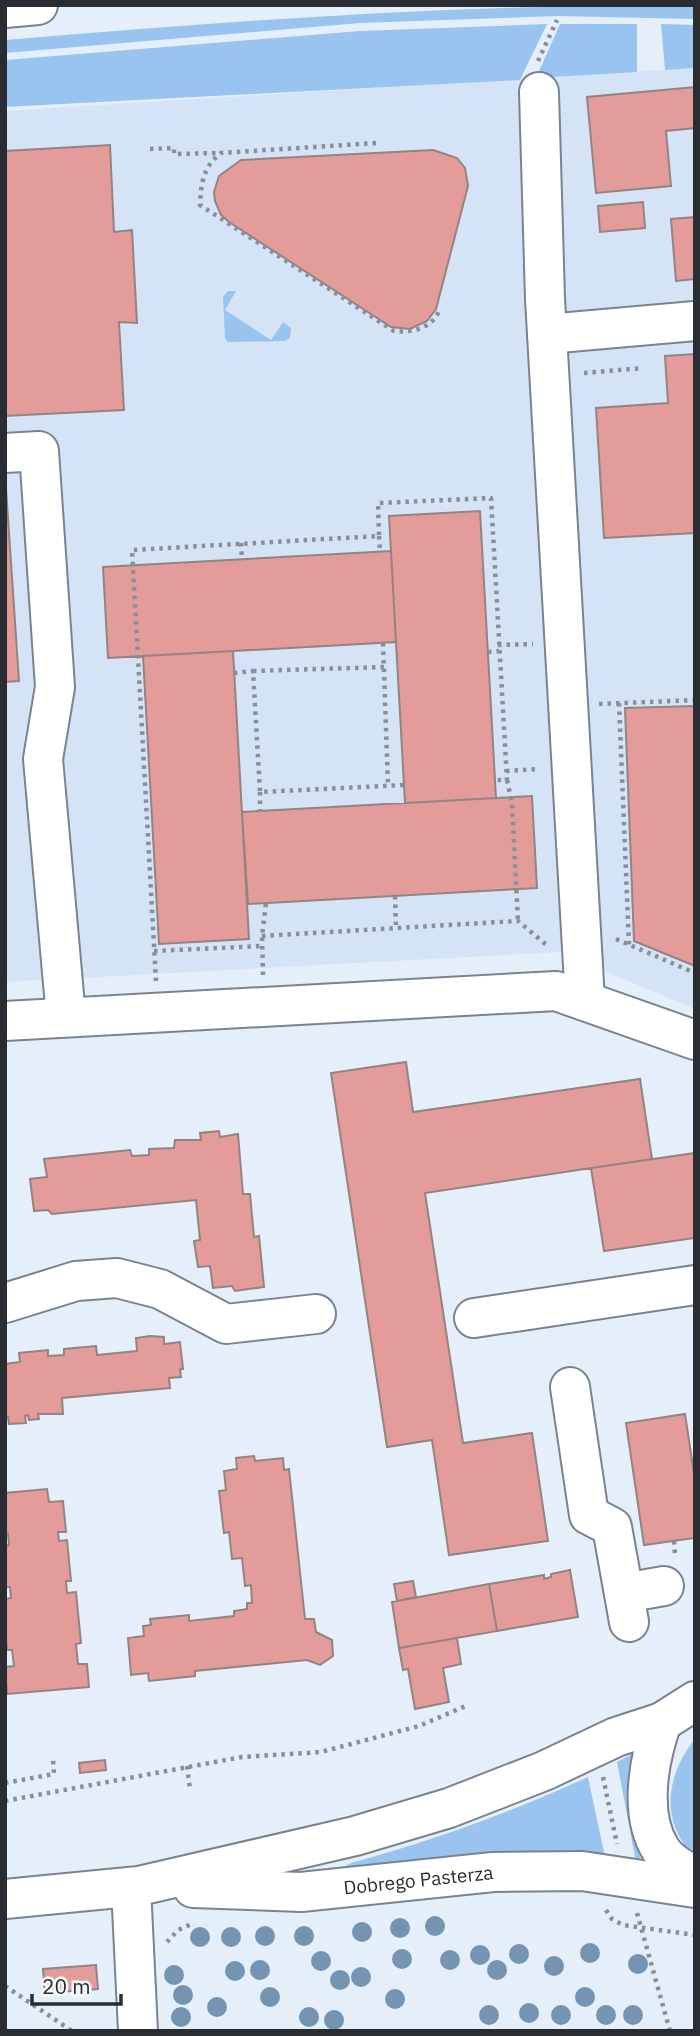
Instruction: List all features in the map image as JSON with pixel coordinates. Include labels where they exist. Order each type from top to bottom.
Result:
[{"type":"street","points":[[5,8],[38,5]]},
{"type":"street","points":[[539,92],[547,334],[585,1001]]},
{"type":"street","points":[[547,334],[695,321]]},
{"type":"street","points":[[5,453],[40,451],[55,687],[43,759],[66,1017]]},
{"type":"street","points":[[5,1021],[556,991],[695,1040]]},
{"type":"street","points":[[5,1303],[76,1281],[117,1278],[160,1289],[226,1324],[316,1314]]},
{"type":"street","points":[[474,1318],[695,1285]]},
{"type":"street","points":[[570,1387],[589,1515],[612,1527],[627,1608],[664,1586]]},
{"type":"street","name":"Dobrego Pasterza","points":[[135,1887],[355,1836],[449,1808],[544,1771],[616,1737],[662,1722],[695,1700]]},
{"type":"street","points":[[662,1722],[652,1763],[650,1819],[662,1852],[695,1876]]},
{"type":"street","name":"Dobrego Pasterza","points":[[5,1899],[135,1887],[301,1892],[493,1872],[582,1871],[695,1888]]},
{"type":"street","points":[[135,1887],[138,2031]]},
{"type":"path","points":[[150,149],[174,148],[174,154],[221,153],[376,143]]},
{"type":"path","points":[[221,153],[208,163],[201,185],[200,205],[394,331],[419,329],[434,320],[440,308]]},
{"type":"path","points":[[583,373],[643,368]]},
{"type":"path","points":[[380,551],[378,503],[491,498],[506,780],[512,803],[519,921]]},
{"type":"path","points":[[156,982],[142,678],[132,550],[379,536]]},
{"type":"path","points":[[241,543],[242,559]]},
{"type":"path","points":[[383,643],[388,785]]},
{"type":"path","points":[[488,652],[499,648],[545,644]]},
{"type":"path","points":[[234,673],[384,667]]},
{"type":"path","points":[[253,671],[260,811]]},
{"type":"path","points":[[604,704],[695,700]]},
{"type":"path","points":[[619,703],[629,945]]},
{"type":"path","points":[[506,771],[553,768]]},
{"type":"path","points":[[495,780],[506,780]]},
{"type":"path","points":[[260,792],[404,785]]},
{"type":"path","points":[[395,896],[396,928]]},
{"type":"path","points":[[263,976],[262,936],[266,903]]},
{"type":"path","points":[[262,936],[519,921],[553,951]]},
{"type":"path","points":[[611,937],[695,973]]},
{"type":"path","points":[[154,951],[262,946]]},
{"type":"path","points":[[5,1801],[242,1757],[321,1752],[419,1726],[468,1705]]},
{"type":"path","points":[[5,1783],[54,1774],[53,1759]]},
{"type":"path","points":[[187,1766],[190,1789]]},
{"type":"path","points":[[602,1771],[618,1847]]},
{"type":"path","points":[[604,1900],[609,1915],[617,1923],[695,1936]]},
{"type":"path","points":[[641,1926],[670,2031]]},
{"type":"path","points":[[5,1986],[72,2031]]},
{"type":"shaded area","points":[[695,6],[695,19],[557,16],[360,23],[5,53],[5,40],[263,20],[522,7]]},
{"type":"shaded area","points":[[547,24],[520,80],[5,107],[5,60],[360,31]]},
{"type":"shaded area","points":[[560,24],[637,24],[637,72],[536,78]]},
{"type":"shaded area","points":[[661,24],[695,25],[695,68],[665,70]]},
{"type":"shaded area","points":[[695,68],[695,1009],[559,952],[5,982],[5,111]]},
{"type":"shaded area","points":[[228,291],[236,291],[225,310],[271,340],[283,322],[291,328],[290,338],[285,341],[228,342],[225,338],[223,297]]},
{"type":"shaded area","points":[[695,1739],[695,1857],[676,1829],[671,1798],[678,1768]]},
{"type":"shaded area","points":[[636,1752],[630,1807],[642,1862],[636,1862],[617,1762]]},
{"type":"shaded area","points":[[588,1777],[605,1857],[345,1873],[345,1866],[351,1863],[471,1825]]},
{"type":"building","points":[[695,87],[695,128],[666,131],[671,186],[596,193],[587,97]]},
{"type":"building","points":[[110,145],[114,232],[132,230],[137,323],[119,322],[124,410],[5,416],[5,151]]},
{"type":"building","points":[[433,150],[457,158],[465,168],[468,186],[436,309],[427,321],[410,329],[391,327],[229,222],[221,215],[215,201],[214,192],[219,176],[241,160]]},
{"type":"building","points":[[643,202],[645,228],[600,232],[598,206]]},
{"type":"building","points":[[695,217],[695,279],[676,281],[671,219]]},
{"type":"building","points":[[695,354],[695,533],[604,538],[596,408],[668,403],[665,356]]},
{"type":"building","points":[[5,474],[19,681],[5,682]]},
{"type":"building","points":[[480,511],[496,798],[405,803],[389,516]]},
{"type":"building","points":[[391,551],[396,642],[108,658],[103,567]]},
{"type":"building","points":[[233,651],[249,939],[159,944],[143,656]]},
{"type":"building","points":[[695,706],[695,966],[634,941],[625,708]]},
{"type":"building","points":[[532,796],[537,888],[248,904],[242,812]]},
{"type":"building","points":[[406,1062],[413,1112],[640,1079],[652,1159],[425,1193],[463,1443],[532,1433],[548,1541],[449,1555],[432,1440],[387,1447],[331,1073]]},
{"type":"building","points":[[219,1131],[220,1137],[238,1134],[243,1194],[250,1194],[254,1237],[259,1236],[264,1287],[235,1291],[232,1286],[213,1288],[210,1266],[198,1267],[194,1241],[200,1240],[196,1200],[52,1214],[48,1210],[34,1211],[30,1179],[47,1177],[44,1159],[130,1150],[132,1156],[149,1155],[149,1149],[174,1148],[175,1140],[201,1140],[200,1133]]},
{"type":"building","points":[[695,1153],[695,1238],[604,1251],[591,1168]]},
{"type":"building","points":[[164,1337],[164,1344],[180,1342],[183,1369],[180,1369],[181,1377],[169,1378],[170,1388],[62,1398],[63,1414],[38,1414],[39,1419],[29,1420],[28,1415],[25,1416],[26,1423],[9,1424],[8,1417],[5,1417],[5,1364],[20,1362],[19,1353],[48,1350],[48,1356],[64,1355],[64,1349],[96,1346],[97,1355],[137,1351],[136,1338]]},
{"type":"building","points":[[685,1414],[695,1480],[695,1538],[644,1545],[626,1423]]},
{"type":"building","points":[[254,1456],[255,1461],[283,1458],[284,1470],[289,1469],[305,1619],[314,1619],[316,1632],[332,1640],[333,1656],[320,1665],[307,1660],[195,1671],[195,1676],[149,1681],[148,1673],[131,1675],[128,1638],[144,1636],[143,1626],[151,1625],[150,1619],[189,1615],[189,1621],[234,1616],[234,1611],[247,1609],[247,1603],[252,1603],[251,1585],[245,1586],[242,1558],[232,1559],[229,1532],[224,1533],[219,1491],[226,1490],[224,1471],[237,1469],[236,1458]]},
{"type":"building","points":[[47,1489],[49,1502],[63,1501],[66,1532],[58,1532],[59,1541],[67,1540],[71,1581],[66,1581],[67,1593],[76,1592],[81,1643],[76,1644],[78,1664],[87,1664],[89,1687],[7,1694],[5,1667],[14,1666],[12,1650],[7,1650],[5,1628],[5,1599],[11,1598],[10,1587],[5,1587],[5,1546],[9,1545],[8,1534],[5,1534],[5,1493]]},
{"type":"building","points":[[570,1570],[578,1617],[497,1631],[489,1584],[544,1575],[544,1579],[551,1577],[551,1574]]},
{"type":"building","points":[[413,1581],[416,1597],[397,1601],[394,1584]]},
{"type":"building","points":[[489,1584],[497,1631],[399,1648],[392,1602]]},
{"type":"building","points":[[457,1638],[461,1664],[443,1668],[449,1702],[415,1709],[408,1669],[403,1670],[399,1648]]},
{"type":"building","points":[[105,1760],[106,1770],[80,1773],[79,1763]]},
{"type":"building","points":[[96,1965],[98,1989],[45,1993],[43,1969]]}]
